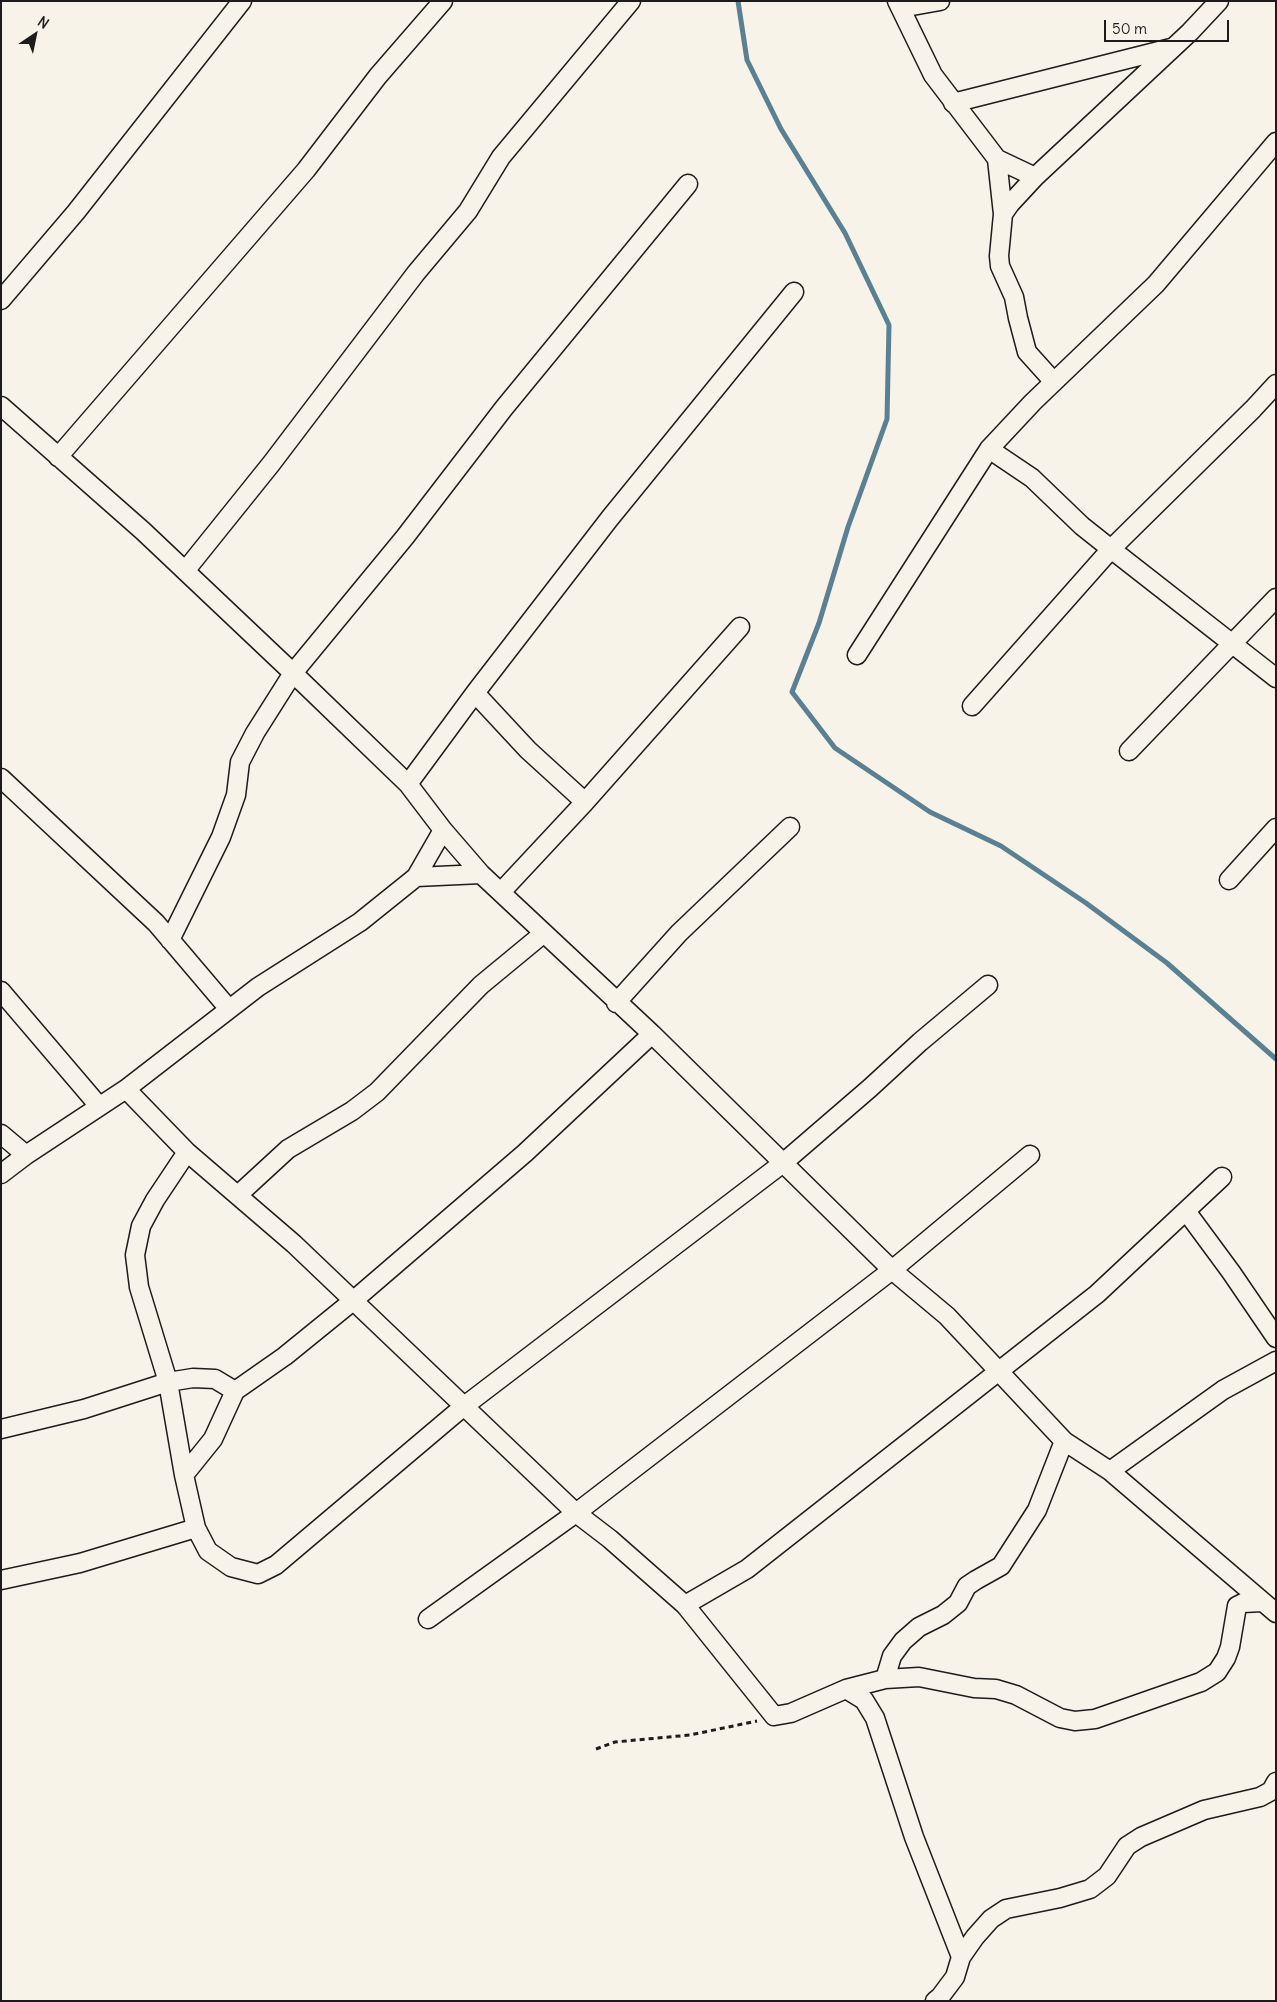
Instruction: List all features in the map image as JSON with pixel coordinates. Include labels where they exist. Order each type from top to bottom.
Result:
[{"type":"street","points":[[1,300],[76,212],[242,1]]},
{"type":"street","points":[[58,457],[306,170],[378,76],[442,1]]},
{"type":"street","points":[[185,571],[270,464],[416,273],[468,211],[501,157],[631,1]]},
{"type":"street","points":[[940,1],[899,5],[933,75],[953,104],[997,159],[1035,177]]},
{"type":"street","points":[[1003,214],[1035,177],[1190,32],[1219,1]]},
{"type":"street","points":[[953,104],[1172,48]]},
{"type":"street","points":[[857,655],[990,448],[1054,382],[1156,284],[1276,142]]},
{"type":"street","points":[[997,159],[1003,214],[999,256],[1000,266],[1014,297],[1028,352],[1054,382]]},
{"type":"street","points":[[170,940],[221,837],[236,796],[240,762],[255,733],[293,673],[405,537],[504,408],[688,184]]},
{"type":"street","points":[[408,784],[475,692],[610,518],[794,292]]},
{"type":"street","points":[[972,706],[1111,550],[1276,384]]},
{"type":"street","points":[[1,406],[185,571],[408,784],[480,874],[616,1003],[652,1034],[892,1270],[946,1316],[1064,1441],[1110,1471],[1276,1613]]},
{"type":"street","points":[[990,448],[1032,478],[1082,526],[1111,550],[1276,678]]},
{"type":"street","points":[[1130,751],[1276,598]]},
{"type":"street","points":[[501,892],[585,802],[740,627]]},
{"type":"street","points":[[475,692],[528,750],[585,802]]},
{"type":"street","points":[[1,778],[156,923],[229,1009]]},
{"type":"street","points":[[616,1003],[679,933],[790,827]]},
{"type":"street","points":[[1229,880],[1276,828]]},
{"type":"street","points":[[1,1174],[126,1089],[258,987],[360,922],[416,877],[443,830]]},
{"type":"street","points":[[416,877],[480,874]]},
{"type":"street","points":[[238,1195],[288,1149],[352,1111],[377,1092],[481,985],[544,933]]},
{"type":"street","points":[[187,1152],[155,1200],[141,1226],[135,1255],[139,1287],[168,1382],[184,1475],[196,1528],[208,1550],[231,1568],[258,1574],[276,1565],[463,1407],[783,1163],[920,1042],[988,985]]},
{"type":"street","points":[[1,991],[100,1106]]},
{"type":"street","points":[[184,1475],[213,1440],[235,1391],[285,1356],[354,1300],[525,1153],[652,1034]]},
{"type":"street","points":[[126,1089],[187,1152],[238,1195],[354,1300],[463,1407],[576,1513],[610,1539],[685,1605],[774,1716],[791,1713],[846,1689],[885,1679],[919,1677],[974,1688],[996,1689],[1016,1695],[1060,1718],[1075,1721],[1095,1719],[1200,1682],[1217,1672],[1226,1658],[1230,1647],[1237,1606],[1243,1603],[1262,1602]]},
{"type":"street","points":[[1,1134],[26,1156]]},
{"type":"street","points":[[428,1619],[576,1513],[892,1270],[1030,1155]]},
{"type":"street","points":[[685,1605],[747,1569],[1097,1294],[1222,1177]]},
{"type":"street","points":[[1186,1211],[1276,1338]]},
{"type":"street","points":[[1110,1471],[1223,1390],[1276,1361]]},
{"type":"street","points":[[1,1429],[84,1409],[168,1382],[193,1378],[215,1380],[235,1391]]},
{"type":"street","points":[[885,1679],[892,1656],[902,1640],[919,1627],[944,1615],[958,1603],[967,1586],[1001,1566],[1037,1510],[1064,1441]]},
{"type":"street","points":[[1,1580],[80,1563],[196,1528]]},
{"type":"street","points":[[846,1689],[864,1700],[875,1718],[914,1836],[961,1957]]},
{"type":"street","points":[[935,2001],[955,1977],[961,1957],[990,1920],[1006,1909],[1060,1898],[1090,1889],[1107,1876],[1127,1846],[1141,1837],[1204,1810],[1260,1797],[1271,1791],[1276,1782]]},
{"type":"path","points":[[596,1749],[615,1742],[690,1735],[737,1727],[774,1716]]},
{"type":"waterway","points":[[738,1],[747,60],[781,129],[845,233],[889,325],[887,419],[848,527],[819,623],[792,692],[835,748],[930,812],[1001,846],[1086,903],[1167,963],[1276,1059]]}]
